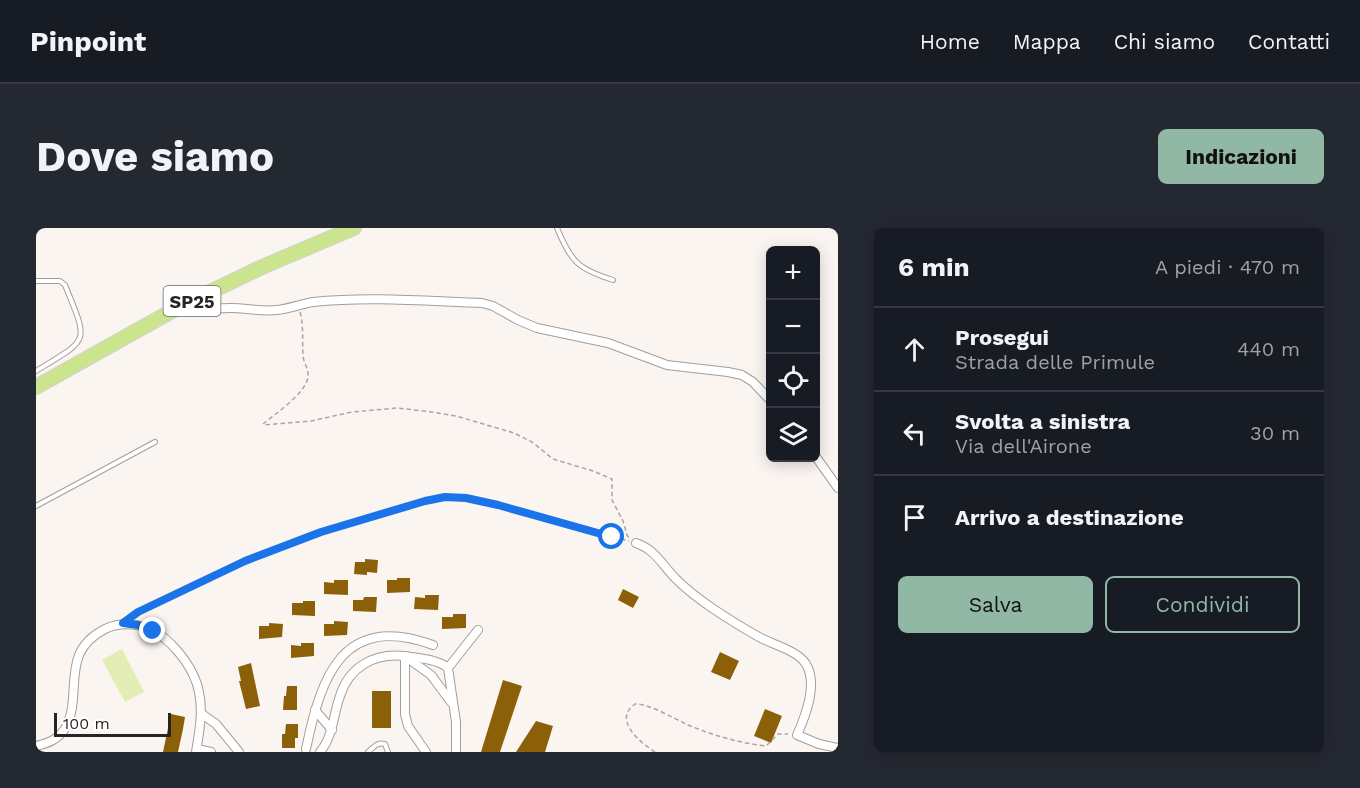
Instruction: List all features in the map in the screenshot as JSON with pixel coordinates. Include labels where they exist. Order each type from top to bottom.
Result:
[{"type":"main road","name":"SP25","points":[[36,387],[181,306],[262,267],[354,228]]},
{"type":"street","points":[[181,306],[198,310],[232,308],[263,311],[311,302],[395,299],[483,303],[537,328],[608,344],[667,365],[742,375],[766,395]]},
{"type":"street","points":[[820,462],[838,488]]},
{"type":"street","points":[[636,543],[654,552],[674,578],[696,597],[760,638],[805,662],[811,684],[805,717],[797,735],[819,744],[838,748]]},
{"type":"street","points":[[36,746],[59,737],[66,727],[70,714],[74,674],[86,644],[97,633],[123,623],[138,625],[153,631],[168,641],[182,657],[195,677],[201,697],[202,714],[196,750],[211,752]]},
{"type":"street","points":[[456,752],[456,722],[448,668],[478,630]]},
{"type":"street","points":[[306,749],[315,710],[328,675],[338,660],[350,649],[378,637],[393,636],[406,637],[433,645]]},
{"type":"street","points":[[322,751],[332,730],[340,696],[352,673],[372,659],[382,656],[405,656],[436,662],[448,668]]},
{"type":"street","points":[[405,656],[431,675],[452,704]]},
{"type":"street","points":[[405,656],[405,714],[413,736],[424,751]]},
{"type":"street","points":[[315,710],[332,730]]},
{"type":"street","points":[[202,714],[216,724],[239,752]]},
{"type":"lane","points":[[557,228],[573,261],[599,276],[613,280]]},
{"type":"lane","points":[[36,280],[60,281],[64,285],[81,325],[81,335],[80,341],[73,349],[36,371]]},
{"type":"lane","points":[[36,506],[155,442]]},
{"type":"lane","points":[[368,752],[381,743],[385,744],[388,752]]},
{"type":"path","points":[[297,306],[301,316],[303,355],[307,367],[306,386],[299,395],[264,425],[311,421],[347,413],[397,408],[451,415],[502,429],[532,442],[549,457],[561,463],[593,471],[612,479],[614,506],[623,521],[627,535],[636,543]]},
{"type":"path","points":[[123,623],[138,612],[245,561],[321,532],[445,497],[466,498],[498,505],[636,543]]},
{"type":"path","points":[[655,752],[639,741],[628,725],[630,707],[635,704],[655,708],[665,715],[714,735],[754,744],[766,746],[774,737],[783,733],[797,735]]},
{"type":"green space","points":[[122,649],[144,692],[125,702],[102,660]]},
{"type":"building","points":[[365,559],[378,560],[377,573],[354,574],[355,562],[365,562]]},
{"type":"building","points":[[397,578],[410,578],[410,592],[387,593],[387,580],[397,580]]},
{"type":"building","points":[[334,580],[348,580],[348,595],[324,594],[324,582],[334,583]]},
{"type":"building","points":[[623,589],[639,597],[633,608],[618,600]]},
{"type":"building","points":[[425,595],[439,595],[438,610],[414,609],[415,597],[425,598]]},
{"type":"building","points":[[364,597],[377,597],[376,612],[353,611],[353,600],[363,600]]},
{"type":"building","points":[[303,601],[315,601],[315,616],[292,615],[292,603],[303,603]]},
{"type":"building","points":[[453,614],[466,614],[466,628],[442,629],[442,617],[453,617]]},
{"type":"building","points":[[334,621],[348,622],[347,635],[324,636],[324,624],[334,624]]},
{"type":"building","points":[[269,623],[283,624],[282,637],[259,639],[259,626],[269,626]]},
{"type":"building","points":[[301,643],[314,643],[314,656],[291,658],[291,645],[301,646]]},
{"type":"building","points":[[720,652],[739,661],[730,680],[711,672]]},
{"type":"building","points":[[251,663],[260,706],[246,709],[238,667]]},
{"type":"building","points":[[503,680],[522,686],[500,752],[481,752]]},
{"type":"building","points":[[287,686],[297,686],[297,710],[283,710]]},
{"type":"building","points":[[372,691],[391,691],[391,728],[372,728]]},
{"type":"building","points":[[765,709],[782,716],[771,743],[754,736]]},
{"type":"building","points":[[171,714],[185,717],[183,729],[178,752],[163,752]]},
{"type":"building","points":[[536,721],[553,726],[545,752],[516,752]]},
{"type":"building","points":[[286,724],[298,724],[295,748],[282,748],[282,734],[285,734]]},
{"type":"route","points":[[153,631],[138,625],[123,623],[138,612],[245,561],[321,532],[425,501],[445,497],[466,498],[561,521],[612,537]]}]
